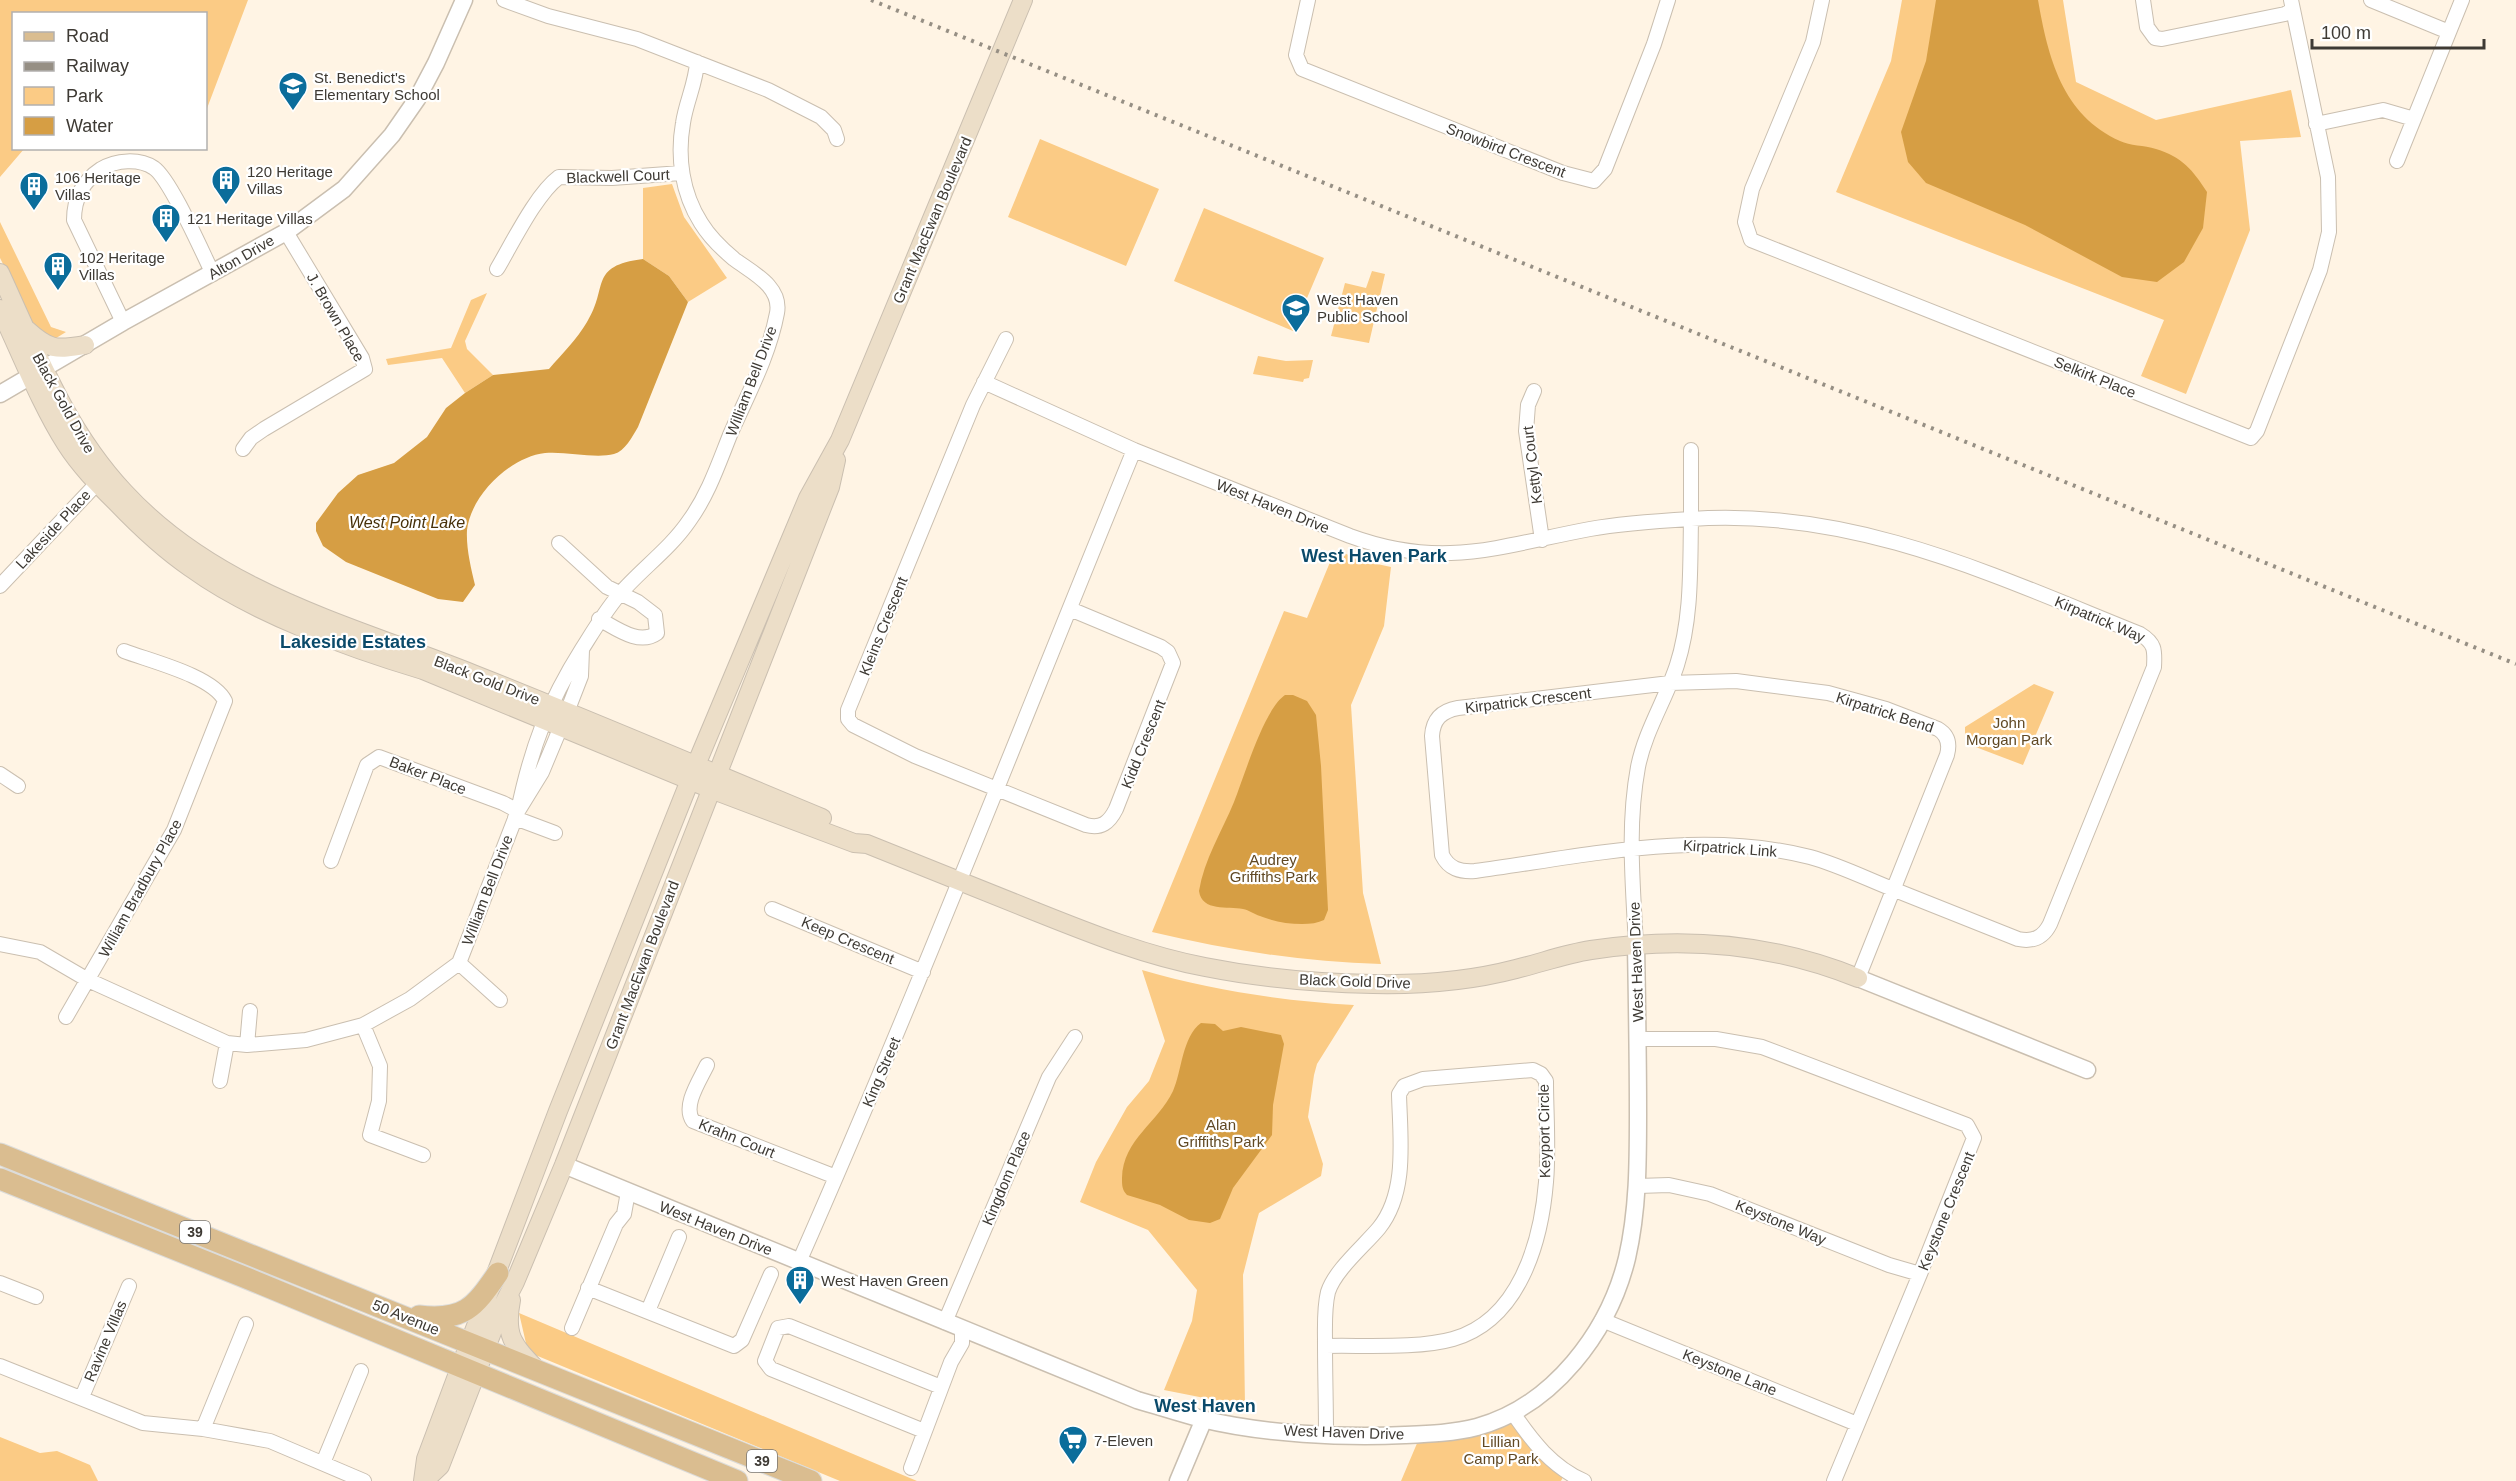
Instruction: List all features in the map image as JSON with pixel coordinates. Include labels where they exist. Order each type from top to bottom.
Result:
[{"type":"main road","name":"Grant MacEwan Boulevard","points":[[424,1481],[440,1466],[468,1371],[506,1278],[558,1111],[694,772],[808,498],[840,440],[1023,0]]},
{"type":"main road","name":"Black Gold Drive","points":[[0,273],[25,329],[37,373],[65,442],[101,478],[168,534],[203,559],[256,590],[301,610],[714,781],[850,830],[867,844],[1083,930],[1203,967],[1309,981],[1372,984],[1432,983],[1492,975],[1589,950],[1676,944],[1755,947],[1808,959],[1858,978]]},
{"type":"main road","name":"Black Gold Drive","points":[[0,309],[37,373]]},
{"type":"main road","points":[[25,329],[42,344],[52,348],[85,345]]},
{"type":"main road","name":"Grant MacEwan Boulevard","points":[[506,1278],[564,1165],[830,487],[840,440]]},
{"type":"main road","name":"50 Avenue","points":[[0,1154],[812,1481]]},
{"type":"main road","name":"50 Avenue","points":[[0,1179],[244,1277],[737,1481]]},
{"type":"main road","points":[[391,1311],[434,1317],[453,1316],[477,1303],[506,1278]]},
{"type":"main road","points":[[506,1278],[510,1336],[518,1351],[538,1371]]},
{"type":"street","name":"Alton Drive","points":[[0,394],[123,322],[286,232],[344,189],[392,135],[417,99],[464,0]]},
{"type":"street","points":[[504,0],[548,16],[637,39],[808,108],[834,130],[837,139]]},
{"type":"street","name":"Snowbird Crescent","points":[[1308,0],[1296,55],[1302,69],[1563,173],[1594,181],[1605,169],[1654,44],[1668,0]]},
{"type":"street","name":"Selkirk Place","points":[[1821,0],[1813,42],[1752,189],[1746,222],[1751,240],[2251,438],[2257,431],[2320,270],[2329,232],[2328,177],[2291,5]]},
{"type":"street","points":[[2143,0],[2147,27],[2155,38],[2162,39],[2285,14],[2291,5]]},
{"type":"street","points":[[2371,0],[2449,32]]},
{"type":"street","points":[[2397,160],[2462,0]]},
{"type":"street","name":"William Bell Drive","points":[[0,944],[40,952],[88,980],[227,1043],[247,1045],[306,1040],[363,1026],[410,999],[459,963],[517,815],[542,772],[555,716],[580,676],[582,650],[599,619],[689,522],[706,492],[757,373],[777,310],[771,290],[758,275],[734,259],[708,234],[691,206],[681,174],[682,122],[696,78],[697,62]]},
{"type":"street","points":[[2316,124],[2383,110],[2414,119]]},
{"type":"street","points":[[123,322],[74,220],[74,209],[81,189],[91,177],[107,166],[122,161],[147,165],[156,170],[172,193],[213,274]]},
{"type":"street","name":"Blackwell Court","points":[[497,269],[516,234],[547,189],[559,177],[612,178],[681,174]]},
{"type":"street","name":"J. Brown Place","points":[[243,449],[251,438],[264,429],[365,369],[362,358],[286,232]]},
{"type":"street","name":"Kleins Crescent","points":[[996,789],[915,756],[869,734],[853,725],[848,719],[848,711],[984,382],[1006,339]]},
{"type":"street","points":[[961,882],[996,789],[1134,450],[984,382]]},
{"type":"street","name":"Kettyl Court","points":[[1534,391],[1528,405],[1526,430],[1542,540]]},
{"type":"street","name":"West Haven Drive","points":[[564,1165],[1137,1400],[1204,1419],[1257,1428],[1378,1436],[1447,1432],[1478,1427],[1513,1413],[1542,1393],[1565,1372],[1586,1347],[1616,1291],[1627,1258],[1638,1186],[1638,1040],[1632,809],[1639,764],[1645,743],[1670,682],[1687,622],[1691,519],[1594,529],[1475,553],[1431,555],[1391,549],[1350,537],[1134,450]]},
{"type":"street","points":[[1691,450],[1691,519]]},
{"type":"street","name":"Lakeside Place","points":[[0,586],[101,478]]},
{"type":"street","name":"Kirpatrick Way","points":[[1691,519],[1782,519],[1872,536],[1963,563],[2140,634],[2152,641],[2155,651],[2154,667],[2046,932],[2034,940],[2018,939],[1894,889]]},
{"type":"street","points":[[559,543],[607,586],[638,602],[655,615],[657,633],[648,639],[638,638],[599,619]]},
{"type":"street","name":"Kidd Crescent","points":[[996,789],[1096,827],[1109,821],[1116,809],[1173,663],[1168,651],[1161,647],[1070,609]]},
{"type":"street","name":"William Bradbury Place","points":[[88,980],[174,831],[224,710],[225,701],[222,695],[206,682],[124,651]]},
{"type":"street","name":"Kirpatrick Bend","points":[[1670,682],[1736,681],[1817,691],[1896,712],[1944,732],[1948,742],[1947,755],[1858,978]]},
{"type":"street","name":"Kirpatrick Crescent","points":[[1632,849],[1466,872],[1450,867],[1442,855],[1440,846],[1433,728],[1439,716],[1452,709],[1670,682]]},
{"type":"street","name":"Baker Place","points":[[331,861],[367,765],[380,757],[502,803],[517,815]]},
{"type":"street","points":[[0,774],[18,786]]},
{"type":"street","name":"William Bell Drive","points":[[517,815],[555,833]]},
{"type":"street","name":"Kirpatrick Link","points":[[1632,849],[1679,844],[1762,848],[1810,858],[1894,889]]},
{"type":"street","name":"King Street","points":[[799,1262],[961,882]]},
{"type":"street","name":"Keep Crescent","points":[[772,909],[923,972]]},
{"type":"street","name":"William Bell Drive","points":[[459,963],[500,1000]]},
{"type":"street","points":[[1858,978],[2087,1070]]},
{"type":"street","points":[[66,1017],[88,980]]},
{"type":"street","points":[[247,1045],[250,1011]]},
{"type":"street","points":[[363,1026],[380,1066],[379,1101],[370,1135],[423,1155]]},
{"type":"street","name":"Kingdom Place","points":[[945,1322],[1049,1077],[1075,1037]]},
{"type":"street","name":"Keystone Crescent","points":[[1638,1040],[1716,1039],[1762,1047],[1967,1125],[1974,1138],[1834,1481]]},
{"type":"street","points":[[220,1081],[227,1043]]},
{"type":"street","name":"Krahn Court","points":[[707,1065],[689,1107],[689,1116],[693,1121],[836,1177]]},
{"type":"street","name":"Keyport Circle","points":[[1326,1346],[1416,1344],[1451,1340],[1479,1329],[1501,1311],[1510,1299],[1524,1271],[1541,1219],[1546,1180],[1546,1082],[1541,1074],[1533,1070],[1434,1078],[1404,1086],[1399,1095],[1400,1158],[1395,1195],[1381,1226],[1335,1278],[1329,1290],[1326,1305],[1326,1346],[1326,1434]]},
{"type":"street","name":"Keystone Way","points":[[1638,1186],[1669,1185],[1710,1194],[1889,1265],[1920,1274]]},
{"type":"street","points":[[572,1329],[616,1224],[619,1202],[628,1192]]},
{"type":"street","points":[[648,1311],[679,1237]]},
{"type":"street","points":[[588,1288],[734,1346],[742,1340],[771,1274]]},
{"type":"street","points":[[0,1283],[36,1298]]},
{"type":"street","name":"Ravine Villas","points":[[82,1397],[129,1286]]},
{"type":"street","name":"Keystone Lane","points":[[1602,1320],[1857,1425]]},
{"type":"street","points":[[203,1429],[246,1324]]},
{"type":"street","points":[[924,1431],[771,1369],[765,1361],[778,1328],[789,1326],[941,1387]]},
{"type":"street","points":[[910,1468],[951,1362],[950,1349],[962,1329]]},
{"type":"street","name":"Ravine Villas","points":[[0,1366],[143,1423],[203,1429],[270,1441],[364,1481]]},
{"type":"street","points":[[322,1463],[361,1371]]},
{"type":"street","points":[[1513,1413],[1539,1450],[1584,1481]]},
{"type":"street","points":[[1178,1481],[1204,1419]]},
{"type":"green space","points":[[0,0],[248,0],[207,108],[207,12],[12,12],[12,150],[23,150],[0,177]]},
{"type":"green space","points":[[1902,0],[2063,0],[2076,82],[2156,120],[2291,90],[2301,137],[2240,141],[2250,230],[2186,394],[2141,376],[2164,320],[1836,192],[1891,61]]},
{"type":"green space","points":[[1040,139],[1159,189],[1126,266],[1008,217]]},
{"type":"green space","points":[[672,184],[684,217],[727,278],[688,302],[669,276],[643,259],[643,188]]},
{"type":"green space","points":[[1204,208],[1324,258],[1293,331],[1174,281]]},
{"type":"green space","points":[[0,222],[51,327],[66,332],[53,340],[36,330],[0,258]]},
{"type":"green space","points":[[1372,271],[1385,274],[1369,343],[1331,336],[1345,283],[1366,288]]},
{"type":"green space","points":[[487,293],[465,341],[467,349],[493,375],[465,393],[442,358],[388,365],[386,359],[451,348],[471,300]]},
{"type":"green space","points":[[1258,356],[1286,361],[1313,360],[1309,378],[1304,379],[1303,382],[1253,374]]},
{"type":"green space","name":"Audrey Griffiths Park","points":[[1335,550],[1368,562],[1391,567],[1384,626],[1351,705],[1363,893],[1381,964],[1323,961],[1266,954],[1152,932],[1284,611],[1307,618]]},
{"type":"green space","name":"John Morgan Park","points":[[2034,684],[2054,692],[2023,765],[1965,743],[1965,727]]},
{"type":"green space","name":"Alan Griffiths Park","points":[[1142,970],[1247,993],[1300,1001],[1354,1005],[1317,1064],[1314,1075],[1308,1117],[1323,1164],[1321,1176],[1259,1213],[1257,1220],[1243,1275],[1245,1406],[1164,1390],[1192,1321],[1197,1290],[1148,1230],[1080,1202],[1096,1162],[1127,1107],[1149,1081],[1165,1041]]},
{"type":"green space","points":[[519,1313],[917,1481],[840,1481],[528,1352]]},
{"type":"green space","name":"Lillian Camp Park","points":[[1513,1413],[1566,1471],[1561,1481],[1401,1481],[1421,1434]]},
{"type":"green space","points":[[0,1437],[40,1453],[57,1451],[90,1465],[98,1481],[0,1481]]},
{"type":"water","points":[[1936,0],[2038,0],[2053,63],[2071,100],[2084,116],[2100,130],[2120,141],[2156,149],[2180,160],[2192,171],[2207,192],[2203,228],[2184,262],[2157,282],[2122,277],[2025,225],[1926,183],[1908,162],[1901,132],[1926,61]]},
{"type":"water","name":"West Point Lake","points":[[643,259],[669,276],[688,302],[638,427],[625,447],[614,454],[598,456],[545,453],[519,462],[494,480],[484,491],[470,517],[467,544],[475,585],[463,602],[438,599],[346,562],[323,546],[316,531],[316,523],[338,493],[358,475],[394,463],[427,437],[446,408],[493,375],[549,369],[587,322],[607,273],[626,262]]},
{"type":"water","points":[[1285,695],[1293,695],[1307,701],[1316,715],[1321,766],[1328,910],[1324,920],[1310,924],[1267,919],[1237,908],[1216,907],[1205,902],[1199,891],[1209,857],[1234,802],[1262,728],[1277,703]]},
{"type":"water","points":[[1201,1023],[1215,1024],[1223,1031],[1241,1027],[1281,1035],[1284,1044],[1273,1105],[1272,1135],[1233,1188],[1220,1219],[1210,1223],[1189,1220],[1160,1205],[1127,1195],[1122,1183],[1128,1152],[1167,1102],[1176,1083],[1186,1045]]},
{"type":"railway","points":[[871,0],[2516,664]]},
{"type":"place","name":"St. Benedict's Elementary School","points":[[293,112]]},
{"type":"place","name":"120 Heritage Villas","points":[[226,206]]},
{"type":"place","name":"106 Heritage Villas","points":[[34,212]]},
{"type":"place","name":"121 Heritage Villas","points":[[166,244]]},
{"type":"place","name":"102 Heritage Villas","points":[[58,292]]},
{"type":"place","name":"West Haven Public School","points":[[1296,334]]},
{"type":"place","name":"West Haven Green","points":[[800,1306]]},
{"type":"place","name":"7-Eleven","points":[[1073,1466]]},
{"type":"district","name":"West Haven Park","points":[[1374,556]]},
{"type":"district","name":"Lakeside Estates","points":[[353,642]]},
{"type":"district","name":"West Haven","points":[[1205,1406]]}]
